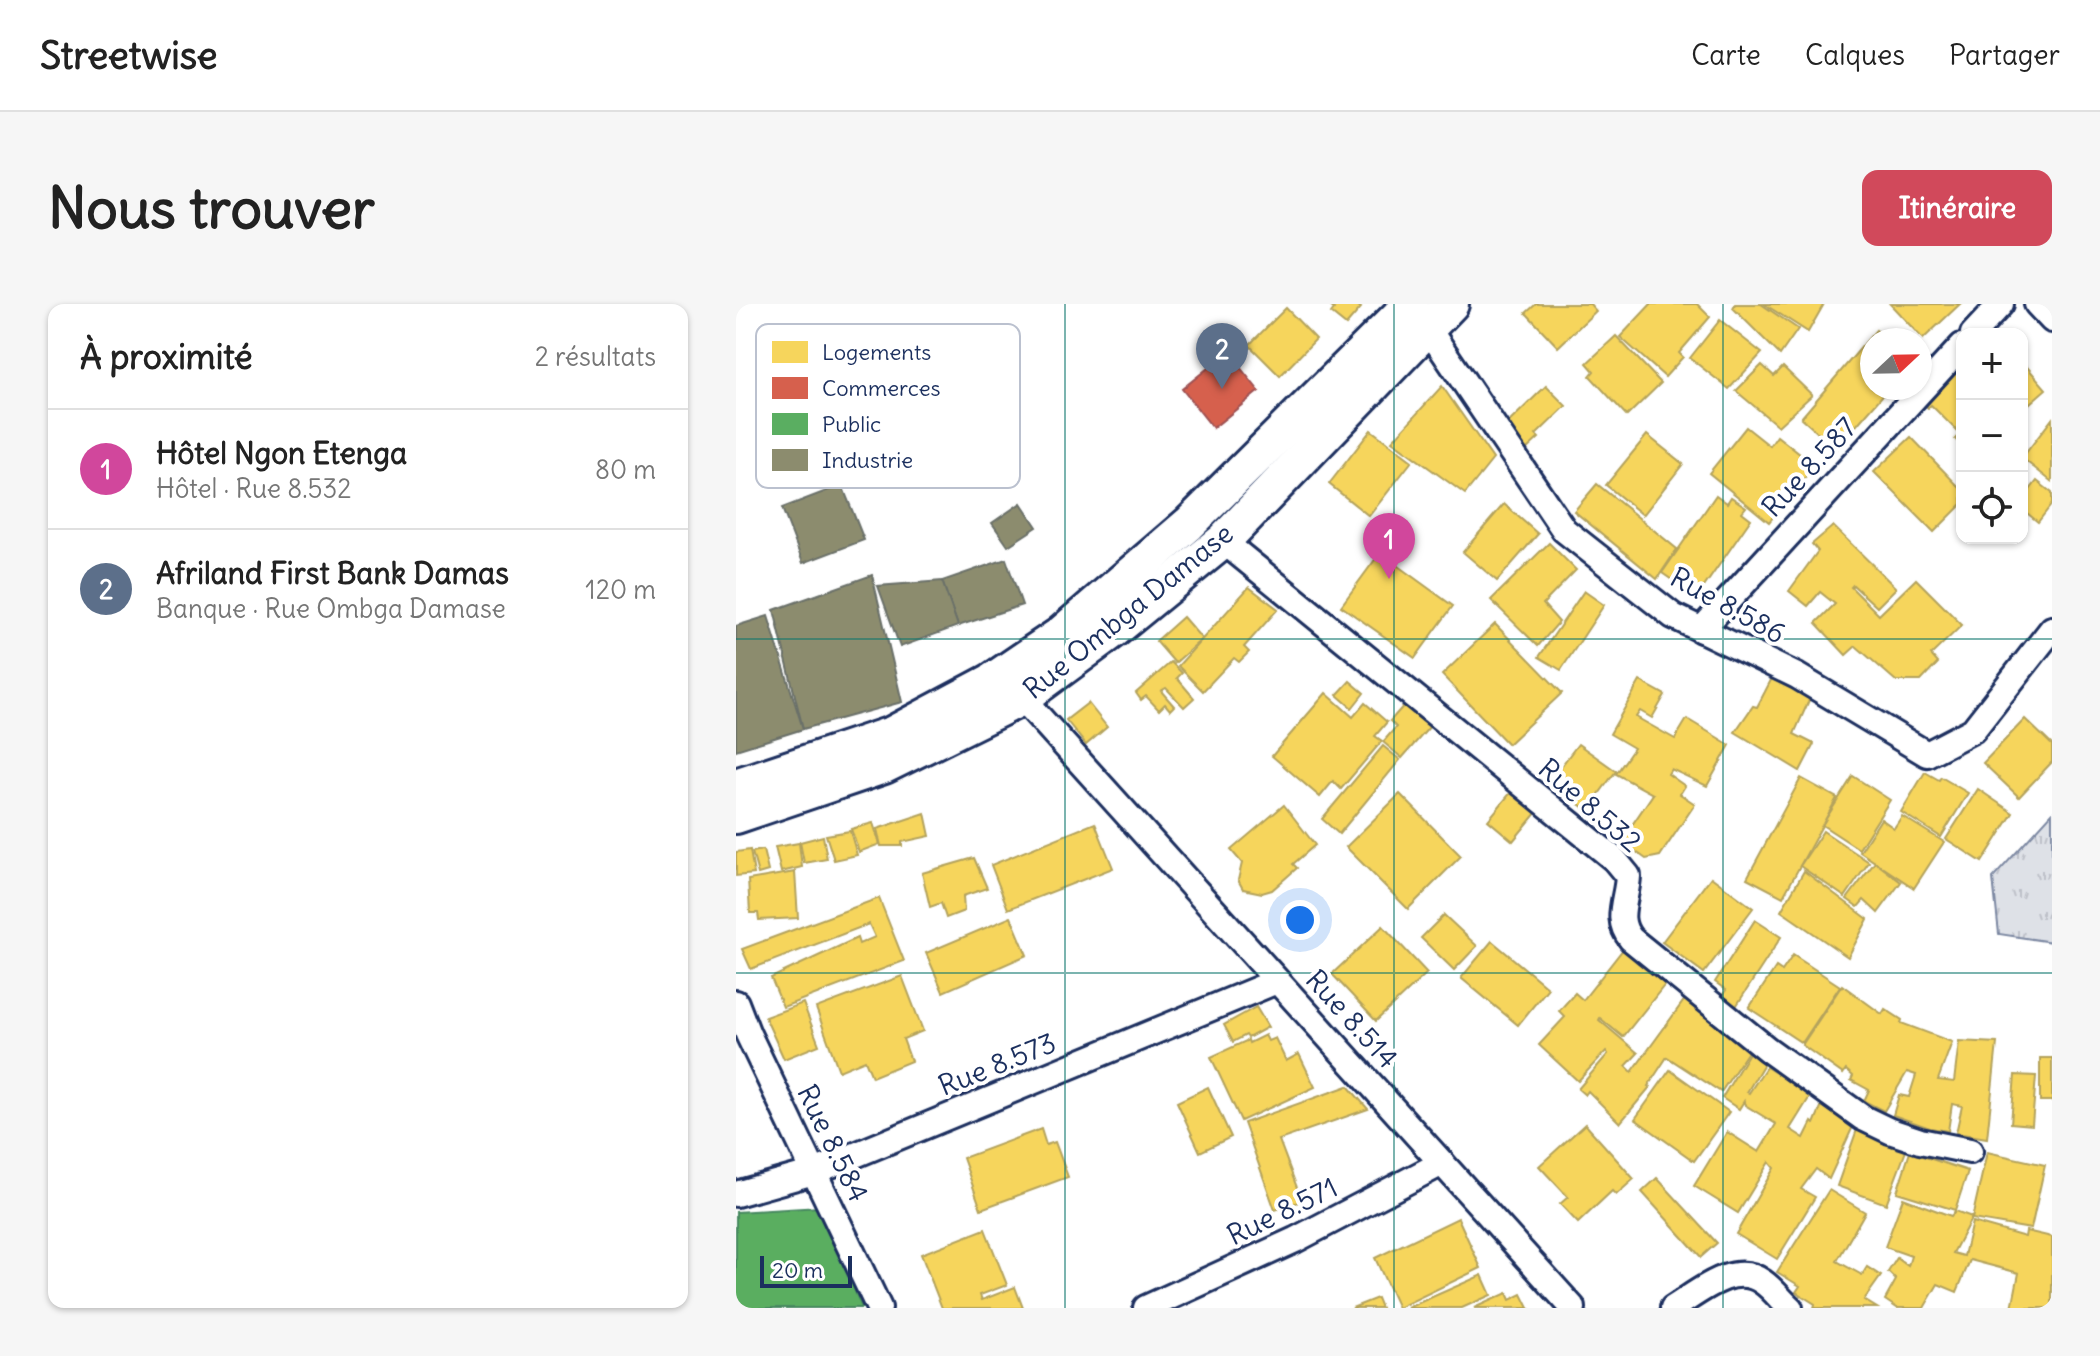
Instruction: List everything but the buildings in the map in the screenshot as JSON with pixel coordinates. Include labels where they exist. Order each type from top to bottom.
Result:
[{"type":"main road","name":"Rue Ombga Damase","points":[[736,816],[884,766],[1022,698],[1113,631],[1223,541],[1430,312]]},
{"type":"main road","name":"Rue Ombga Damase","points":[[736,786],[892,734],[990,682],[1061,634],[1430,312]]},
{"type":"street","points":[[1979,328],[2001,304]]},
{"type":"street","points":[[2037,304],[2052,320]]},
{"type":"street","name":"Rue 8.586","points":[[1430,312],[1564,530],[1673,616],[1797,676],[1927,754],[1973,730],[2052,629]]},
{"type":"street","name":"Rue 8.587","points":[[1701,630],[1956,352]]},
{"type":"street","name":"Rue 8.532","points":[[1223,541],[1614,859],[1628,876],[1621,920],[1623,929],[1754,1039],[1863,1118],[1920,1141],[1970,1151]]},
{"type":"street","name":"Rue 8.514","points":[[1022,698],[1573,1308]]},
{"type":"street","name":"Rue 8.573","points":[[736,1194],[814,1172],[1277,981]]},
{"type":"street","name":"Rue 8.584","points":[[736,1003],[879,1308]]},
{"type":"street","name":"Rue 8.571","points":[[1146,1308],[1295,1240],[1442,1163]]},
{"type":"street","points":[[1673,1308],[1721,1278],[1740,1274],[1761,1280],[1790,1308]]},
{"type":"green space","points":[[2052,813],[2052,942],[1999,934],[1993,878]]},
{"type":"place","name":"Afriland First Bank Damas","points":[[1222,389]]},
{"type":"place","name":"Hôtel Ngon Etenga","points":[[1389,579]]}]
